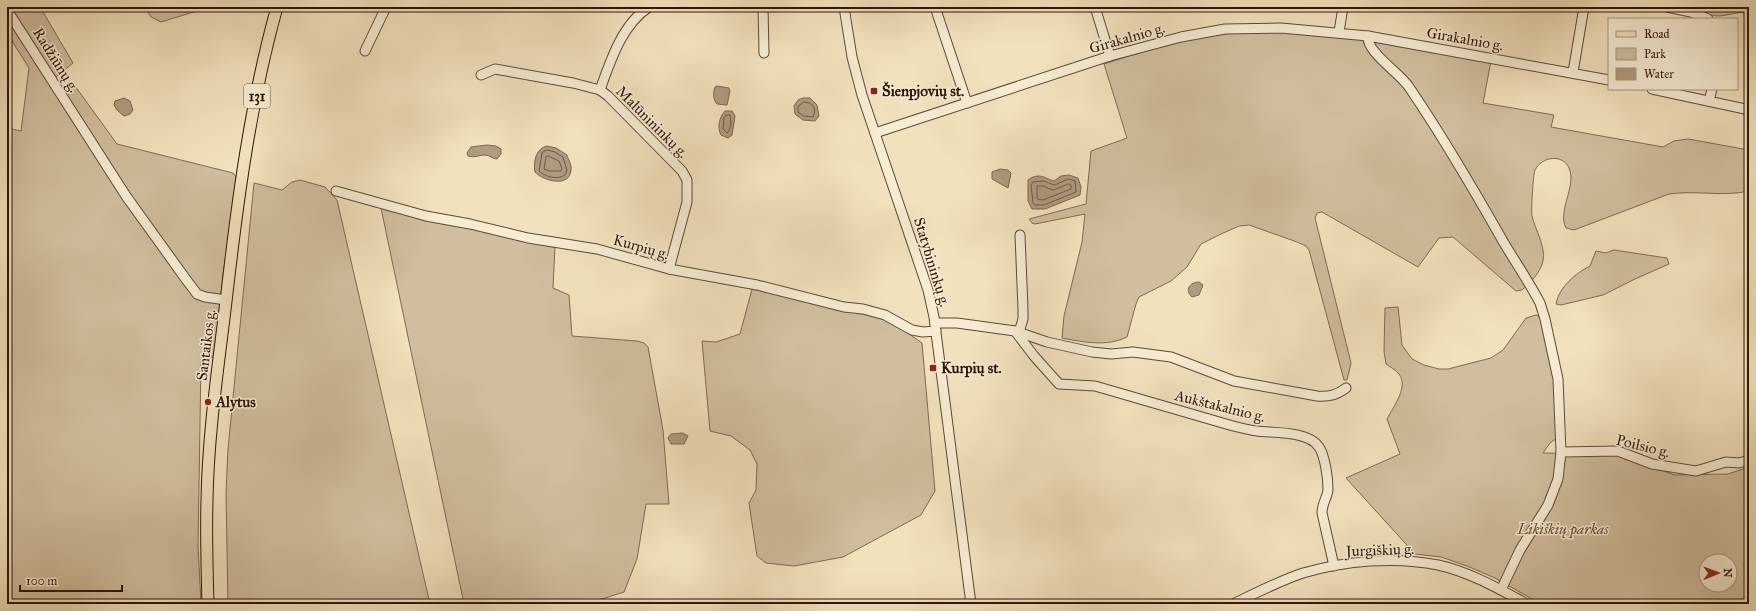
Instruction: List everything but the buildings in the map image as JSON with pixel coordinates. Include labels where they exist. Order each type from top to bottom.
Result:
[{"type":"main road","name":"Santaikos g.","points":[[208,604],[207,500],[210,439],[226,300],[241,186],[260,80],[277,7]]},
{"type":"street","points":[[365,52],[386,7]]},
{"type":"street","points":[[763,7],[764,53]]},
{"type":"street","name":"Statybininkų g.","points":[[844,7],[852,57],[862,95],[928,290],[935,327],[971,604]]},
{"type":"street","points":[[935,7],[967,103]]},
{"type":"street","points":[[1095,7],[1110,56]]},
{"type":"street","points":[[1339,32],[1343,7]]},
{"type":"street","points":[[1573,72],[1584,7]]},
{"type":"street","points":[[1667,7],[1691,12],[1706,18]]},
{"type":"street","points":[[600,90],[614,50],[633,21],[644,8]]},
{"type":"street","name":"Radžiūnų g.","points":[[7,10],[126,196],[197,294],[205,297],[226,300]]},
{"type":"street","name":"Girakalnio g.","points":[[875,133],[1110,56],[1181,37],[1225,29],[1281,28],[1339,32],[1573,72],[1608,80]]},
{"type":"street","points":[[1368,36],[1368,44],[1373,50],[1405,80],[1477,194],[1540,303],[1545,318],[1558,379],[1561,452],[1558,479],[1548,505],[1520,550],[1501,590]]},
{"type":"street","name":"Malūnininkų g.","points":[[481,75],[495,69],[573,83],[600,90],[608,96],[682,171],[687,180],[687,202],[669,270]]},
{"type":"street","points":[[1657,90],[1746,109],[1749,108]]},
{"type":"street","points":[[1709,101],[1712,90]]},
{"type":"street","name":"Kurpių g.","points":[[336,191],[426,216],[470,224],[528,238],[598,249],[669,270],[770,288],[844,307],[863,309],[885,314],[912,330],[923,332],[935,327]]},
{"type":"street","points":[[1017,332],[1023,319],[1020,235]]},
{"type":"street","name":"Aukštakalnio g.","points":[[935,327],[957,323],[1017,332],[1047,342],[1092,352],[1111,354],[1133,352],[1171,357],[1234,381],[1302,393],[1329,396],[1338,394],[1346,388]]},
{"type":"street","name":"Aukštakalnio g.","points":[[1017,332],[1034,356],[1059,384],[1095,386],[1233,426],[1256,431],[1299,435],[1310,440],[1319,447],[1326,471],[1328,491],[1322,504],[1322,513],[1334,566]]},
{"type":"street","name":"Poilsio g.","points":[[1561,452],[1618,451],[1652,464],[1696,471],[1726,462],[1740,463],[1749,460]]},
{"type":"street","name":"Jurgiškių g.","points":[[1233,604],[1267,587],[1302,574],[1334,566],[1374,562],[1421,562],[1456,571],[1501,590],[1527,604]]},
{"type":"green space","points":[[7,7],[40,7],[73,63],[51,81],[58,94],[75,86],[117,144],[233,173],[236,177],[237,185],[223,274],[215,354],[213,357],[204,358],[201,362],[198,546],[201,604],[7,604],[7,128],[21,131],[29,68],[7,33]]},
{"type":"green space","points":[[145,7],[210,7],[161,22],[151,17]]},
{"type":"green space","points":[[1683,7],[1749,7],[1749,13],[1717,16]]},
{"type":"green space","points":[[1275,30],[1349,37],[1491,61],[1483,103],[1554,115],[1551,127],[1663,147],[1674,141],[1688,139],[1749,150],[1749,191],[1739,193],[1669,194],[1574,230],[1566,228],[1564,221],[1565,206],[1571,183],[1569,168],[1562,160],[1552,158],[1542,162],[1535,170],[1532,216],[1542,244],[1544,256],[1543,261],[1540,269],[1532,280],[1522,290],[1516,291],[1453,237],[1439,238],[1418,267],[1322,212],[1317,213],[1315,218],[1351,363],[1347,380],[1344,380],[1309,250],[1306,246],[1297,242],[1249,225],[1239,226],[1201,244],[1187,267],[1171,281],[1139,297],[1127,337],[1103,343],[1062,338],[1064,316],[1082,242],[1085,214],[1035,224],[1029,219],[1086,204],[1091,151],[1127,138],[1104,64],[1169,44],[1208,35]]},
{"type":"green space","points":[[300,180],[325,187],[337,200],[430,604],[228,604],[226,493],[228,449],[254,183],[282,190],[292,182]]},
{"type":"green space","points":[[381,208],[555,247],[553,288],[569,295],[572,336],[637,341],[644,343],[648,347],[663,430],[669,504],[646,504],[637,559],[624,592],[602,599],[583,602],[581,604],[464,604]]},
{"type":"green space","points":[[1614,250],[1667,258],[1669,264],[1603,295],[1561,305],[1556,304],[1564,286],[1579,272],[1590,266],[1596,251],[1606,253]]},
{"type":"green space","points":[[752,289],[889,320],[922,343],[935,491],[921,515],[843,557],[794,566],[766,563],[757,556],[749,503],[756,490],[757,464],[750,450],[731,436],[710,431],[702,341],[716,342],[740,334]]},
{"type":"green space","name":"Likiškių parkas","points":[[1398,307],[1402,345],[1412,359],[1424,365],[1439,369],[1448,369],[1491,358],[1503,350],[1526,318],[1536,315],[1541,317],[1553,366],[1557,438],[1550,443],[1543,453],[1614,454],[1675,475],[1728,474],[1749,467],[1749,604],[1541,604],[1495,578],[1467,566],[1441,557],[1415,554],[1346,478],[1400,454],[1387,419],[1399,397],[1402,379],[1395,370],[1386,364],[1384,351],[1385,308]]},
{"type":"water","points":[[715,87],[729,88],[730,91],[727,105],[717,104],[714,94]]},
{"type":"water","points":[[124,98],[130,101],[133,110],[130,114],[124,116],[114,105],[115,101]]},
{"type":"water","points":[[810,98],[817,105],[819,116],[815,121],[803,120],[795,114],[794,106],[798,100]]},
{"type":"water","points":[[725,111],[732,111],[735,116],[732,135],[728,138],[721,135],[719,129],[721,117]]},
{"type":"water","points":[[487,145],[496,146],[501,149],[501,154],[497,159],[487,155],[473,157],[468,156],[467,153],[471,147]]},
{"type":"water","points":[[547,146],[556,148],[567,155],[571,168],[569,176],[566,179],[561,181],[550,180],[535,172],[534,164],[536,156],[543,147]]},
{"type":"water","points":[[1000,169],[1008,170],[1011,173],[1008,188],[992,179],[992,172]]},
{"type":"water","points":[[1069,175],[1078,178],[1081,187],[1080,195],[1045,209],[1032,209],[1028,201],[1028,180],[1038,176],[1054,181],[1061,176]]},
{"type":"water","points":[[1199,282],[1203,285],[1199,295],[1192,297],[1188,292],[1188,289],[1193,283]]},
{"type":"water","points":[[683,433],[688,436],[684,444],[671,444],[668,438],[671,434]]},
{"type":"place","name":"Šienpjovių st.","points":[[874,91]]},
{"type":"place","name":"Kurpių st.","points":[[933,368]]},
{"type":"place","name":"Alytus","points":[[208,402]]}]
